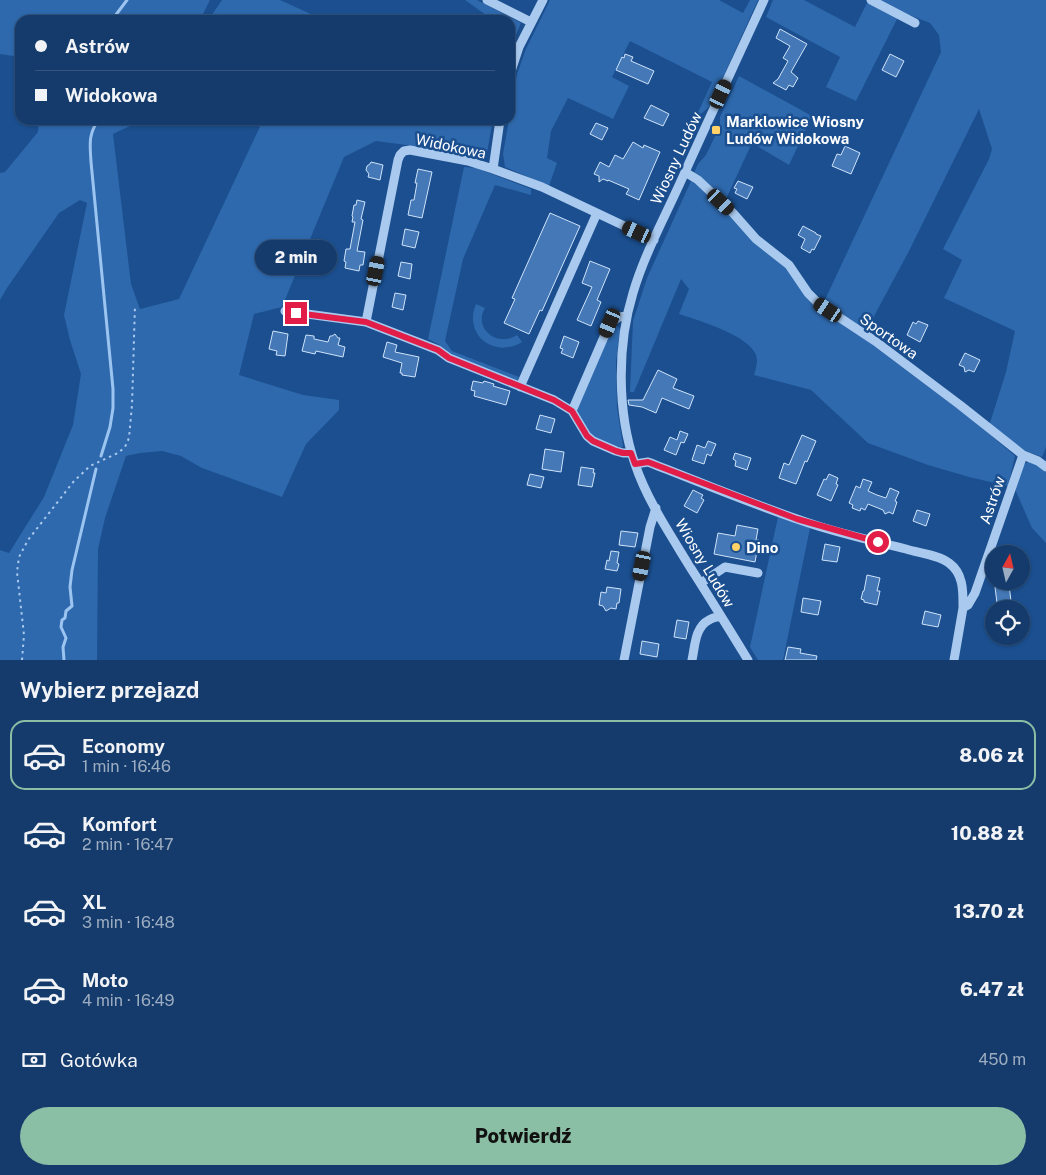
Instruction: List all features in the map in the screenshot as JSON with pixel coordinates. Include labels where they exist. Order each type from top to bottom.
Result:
[{"type":"street","points":[[487,0],[531,22]]},
{"type":"street","points":[[515,59],[519,47],[543,0]]},
{"type":"street","name":"Wiosny Ludów","points":[[748,660],[644,487],[631,453],[623,416],[622,364],[627,316],[638,279],[764,0]]},
{"type":"street","points":[[871,0],[915,24]]},
{"type":"street","points":[[493,169],[499,125]]},
{"type":"street","name":"Widokowa","points":[[366,322],[400,155],[404,151],[410,150],[493,169],[542,187],[654,240]]},
{"type":"street","name":"Sportowa","points":[[685,172],[698,180],[712,193],[756,239],[790,265],[808,293],[819,304],[875,341],[1023,455],[1038,460],[1046,467]]},
{"type":"street","points":[[520,387],[597,213]]},
{"type":"street","points":[[285,311],[366,322],[438,350],[449,358],[554,400],[572,411],[587,436],[593,441],[616,451],[631,453]]},
{"type":"street","points":[[572,411],[610,323],[614,319],[627,316]]},
{"type":"street","name":"Astrów","points":[[963,608],[968,605],[975,593],[1023,455]]},
{"type":"street","name":"Astrów","points":[[635,464],[648,462],[797,519],[949,562],[958,572],[963,594],[963,608],[954,660]]},
{"type":"street","points":[[624,660],[650,526],[656,508]]},
{"type":"street","points":[[701,583],[725,567],[758,572]]},
{"type":"street","points":[[692,660],[700,628],[708,620],[721,616]]},
{"type":"path","points":[[22,660],[24,635],[17,572],[18,557],[28,540],[74,481],[90,466],[118,453],[125,447],[129,438],[132,405],[135,305]]},
{"type":"shaded area","points":[[0,0],[210,0],[202,15],[15,15],[15,56],[0,54]]},
{"type":"shaded area","points":[[222,0],[280,0],[313,15],[212,15]]},
{"type":"shaded area","points":[[465,0],[477,0],[506,15],[486,15]]},
{"type":"shaded area","points":[[550,0],[719,0],[743,13],[750,0],[758,0],[710,106],[695,119],[712,82],[630,41],[612,77],[629,86],[613,119],[568,98],[551,131],[547,158],[557,163],[549,186],[505,167],[503,154],[508,125],[515,125],[515,85],[526,49]]},
{"type":"shaded area","points":[[773,0],[804,0],[855,27],[868,1],[898,17],[856,101],[826,87],[840,57],[766,17]]},
{"type":"shaded area","points":[[878,0],[1046,0],[1046,447],[1042,457],[1023,450],[989,426],[1006,372],[1015,331],[944,298],[962,260],[943,249],[989,159],[992,149],[979,109],[909,251],[865,333],[823,304],[941,52],[939,35],[930,23],[896,10]]},
{"type":"shaded area","points":[[515,20],[521,23],[515,37]]},
{"type":"shaded area","points":[[739,76],[812,116],[789,165],[752,143],[725,201],[694,173],[698,164],[706,155],[720,126],[720,117]]},
{"type":"shaded area","points":[[39,125],[130,125],[113,134],[131,284],[140,309],[179,299],[261,125],[492,125],[486,158],[467,157],[414,146],[376,141],[344,157],[282,307],[254,314],[239,375],[303,395],[339,400],[339,410],[306,444],[282,497],[202,468],[181,456],[162,451],[126,456],[105,518],[98,549],[97,660],[0,660],[0,550],[9,553],[44,497],[73,425],[81,374],[64,315],[87,203],[80,200],[59,213],[0,300],[0,173],[5,172],[38,132]]},
{"type":"shaded area","points":[[464,167],[476,168],[531,189],[531,195],[495,185],[463,259],[445,341],[452,351],[519,377],[517,382],[453,356],[428,339]]},
{"type":"shaded area","points":[[691,181],[709,194],[764,251],[787,268],[806,297],[817,308],[871,343],[955,405],[1015,456],[1008,486],[928,465],[868,443],[811,390],[754,375],[757,360],[754,352],[747,344],[712,325],[679,314],[689,289],[681,279],[634,392],[630,392],[633,321],[647,278]]},
{"type":"shaded area","points":[[476,304],[485,308],[482,322],[489,334],[502,339],[517,335],[522,342],[511,347],[501,348],[492,346],[484,341],[477,334],[474,325],[473,315]]},
{"type":"shaded area","points":[[613,326],[617,326],[620,329],[616,362],[617,408],[623,446],[615,449],[588,434],[575,411]]},
{"type":"shaded area","points":[[1031,461],[1039,465],[1046,472],[1046,543],[1032,528],[1014,487],[1022,467]]},
{"type":"shaded area","points":[[778,517],[810,528],[783,660],[758,660],[750,647]]},
{"type":"building","points":[[780,29],[807,44],[791,72],[798,78],[793,87],[789,85],[786,90],[773,83],[778,79],[788,61],[783,58],[790,46],[776,38]]},
{"type":"building","points":[[625,54],[633,57],[631,61],[654,71],[648,84],[616,70]]},
{"type":"building","points":[[890,54],[904,61],[896,77],[882,70]]},
{"type":"building","points":[[651,105],[669,114],[663,126],[644,118]]},
{"type":"building","points":[[596,123],[608,128],[602,140],[590,134]]},
{"type":"building","points":[[633,142],[643,148],[644,145],[660,152],[639,200],[626,194],[629,189],[608,180],[603,179],[599,182],[599,176],[594,174],[600,162],[609,167],[615,155],[623,159]]},
{"type":"building","points":[[845,146],[860,153],[851,174],[832,166],[837,154],[841,155]]},
{"type":"building","points":[[371,162],[383,165],[380,180],[368,177],[369,174],[366,170]]},
{"type":"building","points":[[418,169],[432,172],[422,218],[408,215],[411,200],[414,200]]},
{"type":"building","points":[[738,181],[753,187],[747,199],[735,193],[737,189],[734,188]]},
{"type":"building","points":[[357,200],[365,202],[357,251],[365,252],[363,265],[360,265],[359,271],[345,268],[346,262],[344,261],[346,249],[350,249],[355,222],[352,222],[352,216]]},
{"type":"building","points":[[550,213],[580,226],[542,311],[540,310],[529,334],[504,323],[515,299],[512,298]]},
{"type":"building","points":[[803,226],[821,236],[814,250],[812,249],[810,253],[801,248],[805,239],[798,235]]},
{"type":"building","points":[[405,229],[419,232],[415,248],[402,245]]},
{"type":"building","points":[[590,261],[610,269],[597,300],[601,302],[591,326],[577,320],[592,287],[582,283]]},
{"type":"building","points":[[401,262],[412,264],[410,279],[398,276]]},
{"type":"building","points":[[395,293],[406,295],[403,310],[392,307]]},
{"type":"building","points":[[918,321],[928,325],[920,342],[907,335],[913,322],[916,324]]},
{"type":"building","points":[[273,331],[288,334],[285,356],[276,355],[277,351],[269,349]]},
{"type":"building","points":[[335,334],[340,338],[338,345],[345,347],[343,357],[316,351],[315,354],[302,351],[306,335],[328,342],[330,336]]},
{"type":"building","points":[[564,336],[579,342],[573,358],[561,353],[563,349],[560,348]]},
{"type":"building","points":[[387,342],[397,345],[395,352],[419,357],[415,377],[402,375],[400,373],[402,363],[383,357]]},
{"type":"building","points":[[965,353],[980,360],[974,372],[969,370],[965,372],[964,367],[959,365]]},
{"type":"building","points":[[658,370],[677,379],[673,388],[694,396],[689,409],[662,398],[656,413],[642,407],[629,405],[628,400],[643,400]]},
{"type":"building","points":[[473,381],[483,383],[484,381],[510,391],[506,405],[474,396],[475,391],[471,390]]},
{"type":"building","points":[[540,415],[555,419],[551,433],[536,429]]},
{"type":"building","points":[[680,431],[688,434],[684,443],[681,442],[676,455],[664,450],[670,437],[677,440]]},
{"type":"building","points":[[802,435],[816,441],[807,462],[805,461],[796,484],[779,478],[784,463],[789,465]]},
{"type":"building","points":[[708,441],[716,444],[711,456],[707,454],[704,464],[692,460],[697,445],[705,448]]},
{"type":"building","points":[[545,449],[564,452],[561,472],[542,469]]},
{"type":"building","points":[[735,453],[751,458],[747,470],[735,466],[736,461],[733,459]]},
{"type":"building","points":[[581,467],[594,469],[592,487],[578,485]]},
{"type":"building","points":[[530,474],[544,477],[541,488],[527,485]]},
{"type":"building","points":[[829,474],[838,478],[836,484],[838,485],[831,501],[817,495],[824,479],[826,480]]},
{"type":"building","points":[[863,479],[872,482],[868,491],[877,495],[886,498],[890,488],[899,492],[893,514],[889,512],[885,514],[883,510],[868,504],[865,510],[861,508],[860,511],[852,508],[853,505],[849,503],[856,486],[860,488]]},
{"type":"building","points":[[693,490],[703,495],[701,498],[704,500],[697,513],[684,506]]},
{"type":"building","points":[[917,510],[930,514],[926,526],[913,521]]},
{"type":"building","name":"Dino","points":[[737,525],[758,529],[756,540],[759,540],[755,562],[714,554],[718,533],[735,536]]},
{"type":"building","points":[[621,531],[638,533],[635,547],[619,545]]},
{"type":"building","points":[[825,544],[840,547],[837,562],[822,560]]},
{"type":"building","points":[[611,551],[619,552],[617,571],[605,569]]},
{"type":"building","points":[[867,575],[880,578],[877,591],[880,591],[877,605],[864,602],[861,599]]},
{"type":"building","points":[[607,587],[621,589],[616,609],[611,608],[606,611],[603,606],[599,605],[601,592],[606,593]]},
{"type":"building","points":[[995,590],[1010,590],[1011,600],[997,600]]},
{"type":"building","points":[[803,598],[821,601],[818,615],[801,612]]},
{"type":"building","points":[[925,611],[941,615],[938,627],[922,624]]},
{"type":"building","points":[[677,620],[689,622],[686,639],[674,637]]},
{"type":"building","points":[[642,641],[659,644],[657,657],[640,654]]},
{"type":"building","points":[[788,647],[801,649],[800,653],[817,656],[816,660],[785,660]]},
{"type":"waterway","points":[[116,15],[127,0]]},
{"type":"waterway","points":[[96,125],[90,140],[90,150],[113,389],[110,427],[101,456]]},
{"type":"waterway","points":[[64,660],[63,647],[66,638],[61,627],[62,620],[65,618],[66,611],[72,606],[70,587],[72,570],[96,469]]},
{"type":"place","name":"Marklowice Wiosny Ludów Widokowa","points":[[716,130]]},
{"type":"place","name":"Dino","points":[[736,547]]},
{"type":"route","points":[[296,313],[366,322],[388,330],[438,350],[449,358],[554,400],[572,411],[587,436],[593,441],[616,451],[631,453],[635,464],[648,462],[779,513],[820,527],[878,542]]}]
